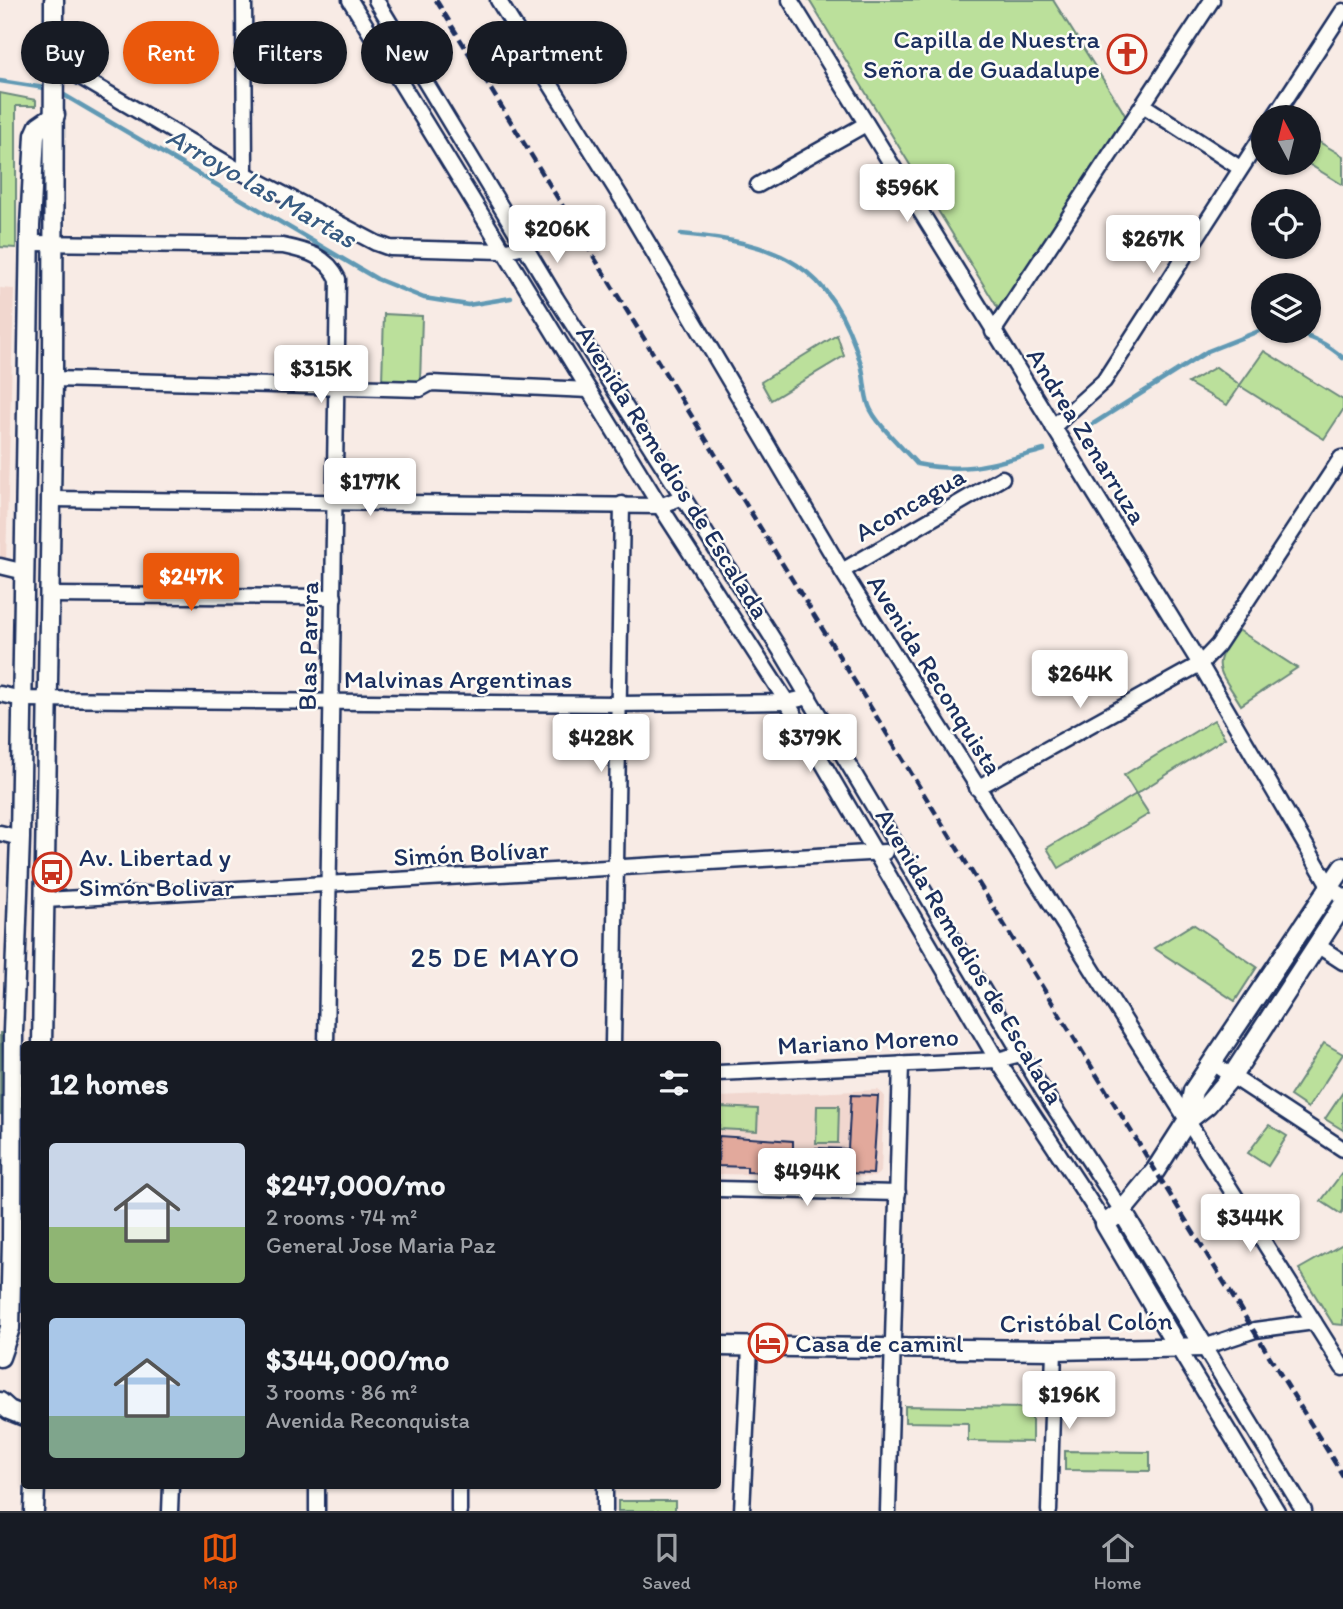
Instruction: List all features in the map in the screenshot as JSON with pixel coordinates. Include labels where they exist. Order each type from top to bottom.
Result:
[{"type":"street","points":[[54,0],[54,21]]},
{"type":"street","points":[[244,0],[245,174]]},
{"type":"street","name":"Avenida Remedios de Escalada","points":[[350,0],[660,506],[788,702],[997,1060],[1105,1224],[1277,1511]]},
{"type":"street","name":"Avenida Remedios de Escalada","points":[[376,0],[556,298],[809,697],[1021,1054],[1122,1211],[1304,1511]]},
{"type":"street","name":"Avenida Reconquista","points":[[498,0],[665,271],[842,572],[1186,1121],[1314,1322],[1340,1356]]},
{"type":"street","name":"Andrea Zenarruza","points":[[790,0],[1200,664],[1337,892]]},
{"type":"street","points":[[993,332],[1212,0]]},
{"type":"street","points":[[1282,105],[1343,11]]},
{"type":"street","points":[[42,1041],[55,84]]},
{"type":"street","points":[[92,84],[245,174],[390,248],[507,257],[527,248]]},
{"type":"street","points":[[1143,105],[1240,168]]},
{"type":"street","points":[[0,1355],[17,1329],[6,1240],[7,1030],[8,967],[20,838],[30,243],[35,135],[39,126],[55,109]]},
{"type":"street","points":[[758,185],[866,124]]},
{"type":"street","points":[[1052,427],[1104,381],[1251,152]]},
{"type":"street","points":[[30,243],[53,245]]},
{"type":"street","name":"Blas Parera","points":[[53,245],[282,246],[319,256],[332,266],[338,279],[326,1041]]},
{"type":"street","points":[[53,379],[420,389],[431,383],[589,390]]},
{"type":"street","points":[[977,788],[1200,664],[1218,645],[1341,458]]},
{"type":"street","name":"Aconcagua","points":[[842,572],[1002,478]]},
{"type":"street","points":[[50,499],[335,500],[660,506],[683,497]]},
{"type":"street","points":[[613,1041],[622,504]]},
{"type":"street","points":[[0,566],[25,572]]},
{"type":"street","points":[[49,595],[334,597]]},
{"type":"street","name":"Malvinas Argentinas","points":[[0,694],[22,699],[618,704],[788,702],[809,697]]},
{"type":"street","points":[[0,833],[20,838]]},
{"type":"street","name":"Simón Bolívar","points":[[45,900],[618,870],[878,853],[900,849]]},
{"type":"street","points":[[1105,1224],[1122,1211],[1155,1171],[1186,1121],[1193,1091],[1337,892],[1343,867]]},
{"type":"street","points":[[1186,1121],[1207,1105],[1232,1076],[1343,905]]},
{"type":"street","points":[[1317,945],[1343,962]]},
{"type":"street","name":"Mariano Moreno","points":[[721,1073],[997,1060],[1021,1054]]},
{"type":"street","points":[[1212,1063],[1343,1149]]},
{"type":"street","points":[[888,1511],[901,1064]]},
{"type":"street","points":[[721,1189],[898,1193]]},
{"type":"street","points":[[1204,1347],[1255,1329],[1314,1322]]},
{"type":"street","name":"Cristóbal Colón","points":[[721,1346],[1054,1350],[1204,1347]]},
{"type":"street","points":[[743,1511],[750,1347]]},
{"type":"street","points":[[1049,1511],[1054,1350]]},
{"type":"street","points":[[0,1402],[9,1410],[21,1415]]},
{"type":"street","points":[[34,1511],[35,1489]]},
{"type":"street","points":[[170,1511],[171,1489]]},
{"type":"street","points":[[317,1489],[317,1511]]},
{"type":"street","points":[[459,1511],[460,1489]]},
{"type":"street","points":[[605,1489],[605,1511]]},
{"type":"shaded area","points":[[0,288],[14,289],[6,561],[0,559]]},
{"type":"shaded area","points":[[878,1090],[884,1095],[881,1172],[874,1177],[721,1174],[721,1097]]},
{"type":"green space","points":[[809,0],[1053,0],[1121,108],[1126,117],[999,310]]},
{"type":"green space","points":[[0,93],[36,100],[36,106],[16,106],[16,248],[0,247]]},
{"type":"green space","points":[[1321,143],[1343,156],[1343,185],[1321,172]]},
{"type":"green space","points":[[384,314],[422,316],[420,383],[382,381]]},
{"type":"green space","points":[[837,335],[844,356],[771,400],[761,382]]},
{"type":"green space","points":[[1264,351],[1343,400],[1343,410],[1324,439],[1240,386],[1227,405],[1188,383],[1216,367],[1240,385]]},
{"type":"green space","points":[[1237,629],[1297,668],[1241,705],[1220,667],[1223,653]]},
{"type":"green space","points":[[1214,720],[1225,738],[1136,794],[1124,775]]},
{"type":"green space","points":[[1136,794],[1149,814],[1059,868],[1047,848]]},
{"type":"green space","points":[[1193,924],[1257,967],[1235,1001],[1154,948]]},
{"type":"green space","points":[[2,1033],[4,1115],[0,1114]]},
{"type":"green space","points":[[1324,1043],[1343,1054],[1308,1108],[1290,1096]]},
{"type":"green space","points":[[1343,1092],[1343,1130],[1325,1119]]},
{"type":"green space","points":[[817,1106],[839,1106],[838,1143],[816,1143]]},
{"type":"green space","points":[[721,1107],[758,1109],[757,1131],[721,1129]]},
{"type":"green space","points":[[1269,1125],[1287,1136],[1268,1166],[1248,1153]]},
{"type":"green space","points":[[1343,1172],[1343,1210],[1341,1214],[1321,1201]]},
{"type":"green space","points":[[1343,1244],[1343,1325],[1333,1324],[1299,1269]]},
{"type":"green space","points":[[905,1406],[1032,1408],[1032,1442],[968,1441],[968,1423],[905,1422]]},
{"type":"green space","points":[[1065,1451],[1150,1452],[1150,1471],[1065,1470]]},
{"type":"green space","points":[[618,1501],[675,1501],[675,1511],[618,1511]]},
{"type":"building","points":[[851,1095],[878,1096],[873,1174],[815,1172],[815,1169],[792,1168],[792,1174],[747,1172],[747,1167],[721,1166],[721,1136],[793,1141],[793,1152],[816,1153],[816,1148],[848,1149]]},
{"type":"waterway","name":"Arroyo las Martas","points":[[0,81],[51,89]]},
{"type":"waterway","name":"Arroyo las Martas","points":[[59,92],[377,279],[424,298],[468,305],[511,298]]},
{"type":"waterway","name":"Arroyo las Martas","points":[[681,234],[747,244],[774,253],[797,265],[817,281],[834,303],[849,330],[861,364],[867,401],[872,413],[917,464],[952,468],[982,466],[1044,450]]},
{"type":"waterway","name":"Arroyo las Martas","points":[[1085,429],[1208,351],[1251,334]]},
{"type":"waterway","name":"Arroyo las Martas","points":[[1321,343],[1343,358]]},
{"type":"railway","points":[[436,0],[1343,1476]]},
{"type":"place","name":"Capilla de Nuestra Señora de Guadalupe","points":[[1127,54]]},
{"type":"place","name":"Av. Libertad y Simón Bolivar","points":[[52,872]]},
{"type":"place","name":"Casa de caminl","points":[[768,1343]]},
{"type":"district","name":"25 DE MAYO","points":[[496,957]]}]
